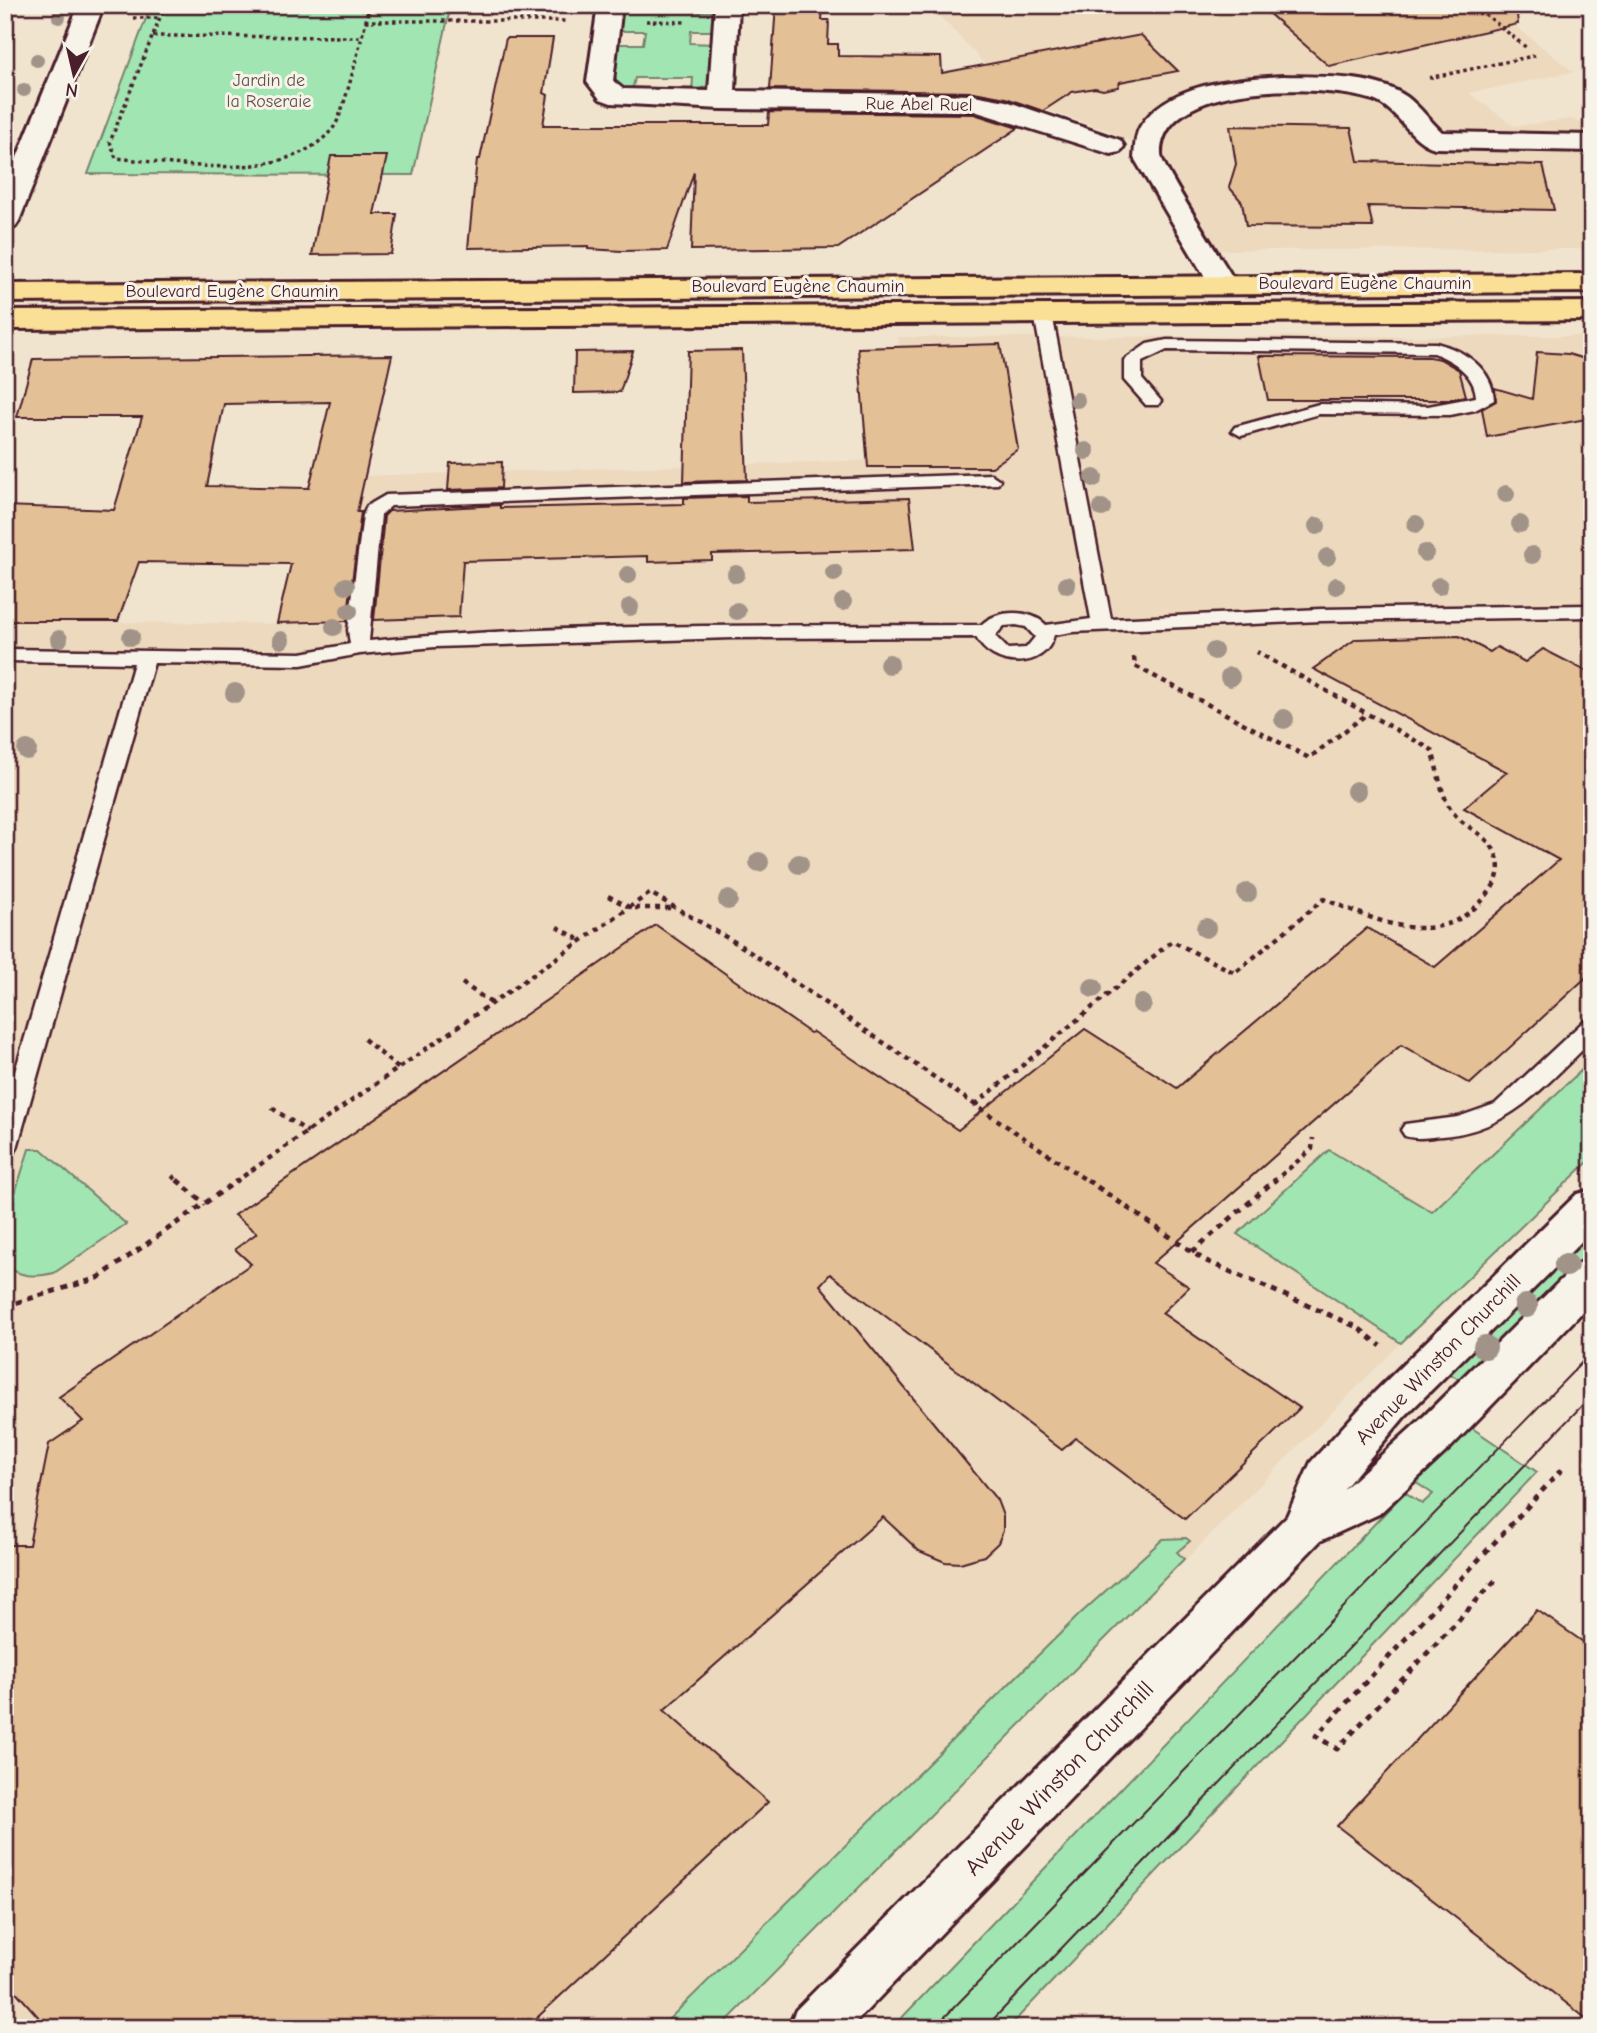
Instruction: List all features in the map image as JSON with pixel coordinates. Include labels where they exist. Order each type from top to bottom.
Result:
[{"type":"main road","name":"Boulevard Eugène Chaumin","points":[[5,293],[1222,283],[1592,283]]},
{"type":"main road","name":"Boulevard Eugène Chaumin","points":[[5,320],[1592,311]]},
{"type":"street","points":[[5,221],[92,5]]},
{"type":"street","name":"Rue Abel Ruel","points":[[609,13],[600,82],[609,93],[633,99],[974,103],[997,107],[1111,146]]},
{"type":"street","points":[[721,101],[727,14]]},
{"type":"street","points":[[1222,283],[1147,158],[1146,147],[1152,128],[1169,111],[1194,98],[1238,86],[1350,88],[1395,100],[1435,140],[1592,143]]},
{"type":"street","name":"Avenue Winston Churchill","points":[[814,2028],[1304,1528],[1327,1475],[1390,1404],[1592,1205]]},
{"type":"street","name":"Avenue Winston Churchill","points":[[1304,1528],[1363,1501],[1436,1433],[1592,1275]]},
{"type":"lane","points":[[1043,314],[1102,623]]},
{"type":"lane","points":[[1152,401],[1133,380],[1133,360],[1153,348],[1167,345],[1436,348],[1455,354],[1484,384],[1486,394],[1485,400],[1459,409],[1321,409],[1290,415],[1241,431]]},
{"type":"lane","points":[[360,648],[358,630],[372,515],[374,510],[386,501],[991,480]]},
{"type":"lane","points":[[1043,632],[1062,626],[1102,623],[1156,624],[1293,616],[1592,611]]},
{"type":"lane","points":[[5,655],[301,659],[360,648],[435,641],[733,632],[986,631],[995,623],[1016,619],[1033,623],[1043,632],[1045,640],[1040,648],[1016,655],[1002,653],[989,646],[986,631]]},
{"type":"lane","points":[[5,1148],[10,1104],[145,656]]},
{"type":"lane","points":[[1413,1130],[1460,1126],[1503,1110],[1592,1027]]},
{"type":"path","points":[[165,5],[110,142],[116,158],[205,166],[267,164],[309,150],[335,126],[370,5]]},
{"type":"path","points":[[1474,5],[1528,49]]},
{"type":"path","points":[[365,22],[609,13],[727,14]]},
{"type":"path","points":[[133,18],[161,18]]},
{"type":"path","points":[[153,36],[361,37]]},
{"type":"path","points":[[1416,81],[1538,55]]},
{"type":"path","points":[[975,1105],[1172,941],[1235,973],[1324,899],[1387,924],[1406,928],[1444,927],[1473,913],[1493,890],[1499,875],[1498,859],[1492,846],[1469,823],[1453,814],[1432,750],[1245,646]]},
{"type":"path","points":[[1133,647],[1135,666],[1309,758],[1367,714]]},
{"type":"path","points":[[5,1306],[99,1278],[650,893],[738,944],[1192,1252],[1357,1327],[1390,1353]]},
{"type":"path","points":[[608,896],[631,908],[676,908]]},
{"type":"path","points":[[557,927],[582,941]]},
{"type":"path","points":[[462,983],[493,1004]]},
{"type":"path","points":[[364,1039],[399,1069]]},
{"type":"path","points":[[272,1108],[308,1132]]},
{"type":"path","points":[[1192,1252],[1312,1149],[1313,1138]]},
{"type":"path","points":[[172,1176],[205,1204]]},
{"type":"path","points":[[1495,1580],[1337,1749],[1316,1736],[1564,1467]]},
{"type":"shaded area","points":[[929,5],[1489,5],[1574,72],[1469,93],[1514,126],[1571,119],[1586,125],[1592,124],[1592,249],[1218,250],[1165,159],[1109,131],[1011,98],[976,54]]},
{"type":"shaded area","points":[[1592,336],[1592,1158],[1401,1343],[720,2028],[5,2028],[5,621],[328,624],[341,541],[356,476],[912,459],[898,337]]},
{"type":"green space","name":"Jardin de la Roseraie","points":[[151,5],[451,5],[413,175],[88,174]]},
{"type":"green space","points":[[649,5],[691,5],[690,12],[717,12],[715,31],[691,31],[690,43],[714,44],[710,85],[692,92],[693,78],[635,78],[632,91],[618,88],[614,71],[618,44],[643,44],[645,31],[620,31],[623,11],[647,11]]},
{"type":"green space","points":[[1592,1060],[1592,1158],[1401,1343],[1237,1234],[1329,1150],[1432,1212]]},
{"type":"green space","points":[[29,1149],[41,1149],[126,1224],[54,1273],[41,1275],[22,1274],[5,1264],[5,1225]]},
{"type":"green space","points":[[1592,1228],[1592,1252],[1462,1381],[1447,1372]]},
{"type":"green space","points":[[1469,1426],[1537,1472],[1008,2028],[892,2028],[1405,1492],[1422,1504],[1433,1494],[1415,1482]]},
{"type":"green space","points":[[1186,1538],[1190,1541],[1177,1552],[1184,1559],[720,2028],[660,2028],[1080,1614],[1163,1539]]},
{"type":"building","points":[[776,5],[823,5],[822,20],[829,20],[828,44],[838,44],[838,56],[941,57],[942,73],[1141,35],[1178,71],[1120,82],[1118,87],[1103,90],[1095,88],[1072,92],[1043,111],[1006,98],[974,92],[770,89]]},
{"type":"building","points":[[1259,5],[1516,5],[1518,24],[1329,66]]},
{"type":"building","points":[[506,38],[553,38],[544,93],[548,95],[543,125],[768,125],[769,112],[974,114],[1018,128],[838,248],[691,250],[694,172],[667,250],[622,251],[588,249],[588,246],[468,248],[477,159],[480,159]]},
{"type":"building","points":[[1230,126],[1351,128],[1358,161],[1543,165],[1554,210],[1368,206],[1373,227],[1246,226],[1242,202],[1229,187],[1236,164]]},
{"type":"building","points":[[331,156],[387,156],[374,214],[397,214],[391,254],[312,255]]},
{"type":"building","points":[[1000,344],[1018,449],[992,467],[868,467],[858,348]]},
{"type":"building","points":[[742,350],[747,480],[684,482],[688,351]]},
{"type":"building","points":[[633,351],[620,392],[574,393],[575,352]]},
{"type":"building","points":[[1537,352],[1568,354],[1592,361],[1592,418],[1487,437],[1482,409],[1496,401],[1495,388],[1532,399]]},
{"type":"building","points":[[392,355],[357,512],[361,512],[347,621],[277,623],[291,564],[139,562],[118,621],[5,621],[5,506],[114,510],[142,417],[17,417],[33,359]],"holes":[[[330,402],[309,488],[207,486],[224,404]]]},
{"type":"building","points":[[1259,356],[1440,359],[1459,370],[1466,396],[1445,400],[1268,400]]},
{"type":"building","points":[[502,462],[501,488],[448,490],[450,463]]},
{"type":"building","points":[[747,496],[747,502],[909,498],[915,549],[712,554],[712,560],[648,562],[648,556],[463,561],[459,617],[374,620],[384,516],[389,511],[500,505],[500,508],[684,504],[684,498]]},
{"type":"building","points":[[1459,636],[1490,652],[1497,647],[1525,662],[1543,649],[1592,674],[1592,972],[1470,1084],[1401,1045],[1153,1263],[1189,1287],[1162,1313],[1300,1408],[1185,1519],[1076,1438],[1062,1450],[830,1274],[820,1285],[997,1500],[1003,1516],[1003,1531],[998,1543],[984,1556],[960,1563],[945,1562],[919,1551],[883,1517],[664,1710],[768,1802],[526,2028],[48,2028],[5,1979],[5,1545],[29,1545],[49,1444],[83,1421],[59,1397],[251,1264],[235,1249],[257,1233],[234,1215],[656,925],[810,1033],[813,1032],[958,1130],[1085,1029],[1177,1088],[1367,928],[1435,967],[1559,860],[1464,808],[1507,772],[1313,669],[1356,639]]},
{"type":"building","points":[[1537,1610],[1592,1648],[1592,2023],[1337,1826]]},
{"type":"tram line","points":[[934,2028],[1592,1352]]},
{"type":"tram line","points":[[985,2028],[1592,1395]]}]
